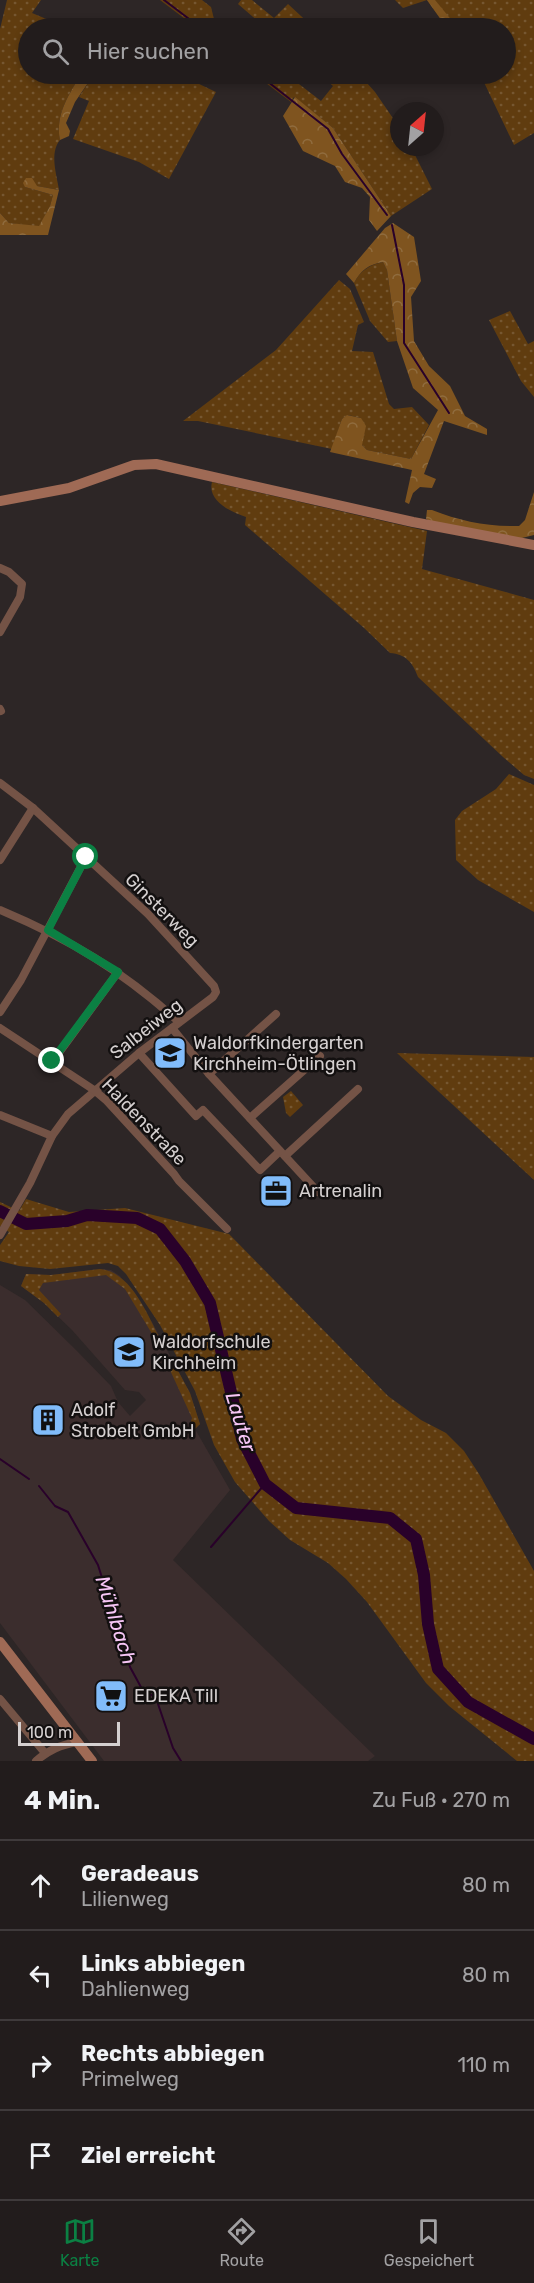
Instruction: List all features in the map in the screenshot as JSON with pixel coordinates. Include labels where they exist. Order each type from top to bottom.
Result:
[{"type":"street","points":[[0,501],[69,488],[134,465],[156,464],[413,522],[534,545]]},
{"type":"street","points":[[0,568],[9,572],[22,584],[20,597],[0,632]]},
{"type":"street","name":"Ginsterweg","points":[[0,783],[33,808],[176,943],[214,986],[216,992]]},
{"type":"street","points":[[0,860],[33,808]]},
{"type":"street","points":[[0,1012],[21,980],[86,857]]},
{"type":"street","points":[[0,910],[48,930],[118,972],[179,1022]]},
{"type":"street","points":[[52,1061],[118,972]]},
{"type":"street","name":"Salbeiweg","points":[[2,1232],[52,1136],[68,1114],[94,1090],[213,997],[216,992]]},
{"type":"street","points":[[209,1074],[276,1014]]},
{"type":"street","name":"Haldenstraße","points":[[0,1028],[52,1061],[107,1101],[179,1181],[227,1229]]},
{"type":"street","points":[[172,1028],[209,1074],[318,1192]]},
{"type":"street","points":[[139,1053],[196,1116],[203,1110],[260,1170],[358,1089]]},
{"type":"street","points":[[250,1118],[321,1056]]},
{"type":"street","points":[[0,1115],[52,1136]]},
{"type":"street","points":[[0,1642],[92,1761]]},
{"type":"street","points":[[0,1700],[45,1753]]},
{"type":"street","points":[[36,1761],[60,1745],[77,1742]]},
{"type":"shaded area","points":[[7,0],[41,0],[32,13],[44,18],[18,18],[18,84],[75,84],[64,105],[59,122],[60,140],[54,158],[59,190],[37,186],[25,187],[53,195],[39,227],[9,223],[0,213],[0,29]]},
{"type":"shaded area","points":[[160,0],[202,0],[211,7],[214,18],[184,18]]},
{"type":"shaded area","points":[[241,0],[252,0],[274,18],[254,18],[238,4]]},
{"type":"shaded area","points":[[395,0],[427,0],[403,8]]},
{"type":"shaded area","points":[[427,0],[534,0],[534,133],[514,145],[485,84],[516,84],[516,18],[440,18]]},
{"type":"shaded area","points":[[288,4],[303,18],[274,18]]},
{"type":"shaded area","points":[[87,84],[199,84],[216,92],[169,179],[139,162],[73,139],[89,101],[79,97]]},
{"type":"shaded area","points":[[267,84],[299,84],[321,101],[333,86],[331,84],[368,84],[390,114],[390,156],[416,156],[432,189],[391,216],[333,128],[294,97],[291,102]]},
{"type":"shaded area","points":[[383,262],[387,270],[397,341],[388,342],[370,321],[354,283],[366,269]]},
{"type":"shaded area","points":[[339,280],[350,289],[364,322],[358,325],[352,351],[373,352],[389,404],[394,409],[412,407],[429,425],[411,459],[367,450],[362,445],[361,418],[348,415],[342,419],[332,449],[198,421],[183,421],[276,350]]},
{"type":"shaded area","points":[[510,311],[528,344],[534,341],[534,397],[521,381],[489,320]]},
{"type":"shaded area","points":[[212,482],[427,531],[422,569],[534,600],[534,779],[524,775],[503,757],[418,677],[408,660],[390,653],[245,525],[246,517],[222,505],[213,495]]},
{"type":"shaded area","points":[[509,774],[534,785],[534,912],[478,880],[456,860],[455,820],[462,811],[496,789]]},
{"type":"shaded area","points":[[397,1053],[534,1057],[534,1180]]},
{"type":"shaded area","points":[[291,1091],[303,1105],[290,1117],[286,1113],[283,1097]]},
{"type":"shaded area","points":[[26,1199],[69,1212],[125,1208],[229,1234],[388,1396],[421,1420],[446,1433],[464,1451],[534,1571],[534,1761],[517,1761],[449,1706],[426,1683],[367,1602],[346,1579],[328,1563],[290,1540],[269,1521],[235,1482],[214,1445],[195,1391],[160,1325],[126,1274],[118,1266],[108,1263],[50,1269],[19,1266],[0,1261],[0,1245],[9,1232],[0,1226],[0,1202],[19,1211]]},
{"type":"shaded area","points":[[100,1269],[111,1270],[120,1276],[152,1322],[190,1393],[200,1424],[195,1429],[230,1490],[173,1560],[375,1756],[368,1761],[104,1761],[0,1623],[0,1285],[25,1300],[76,1350],[111,1386],[118,1402],[130,1416],[146,1400],[139,1392],[125,1390],[72,1330],[44,1303],[21,1286],[26,1274],[51,1275]]},
{"type":"shaded area","points":[[100,1269],[120,1277],[136,1294],[158,1335],[154,1337],[125,1289],[106,1275],[43,1283],[39,1290],[61,1314],[58,1317],[21,1286],[26,1274],[51,1275]]},
{"type":"shaded area","points":[[176,1367],[190,1393],[200,1424],[195,1429],[190,1424],[192,1418],[170,1370]]},
{"type":"green space","points":[[427,0],[435,0],[450,18],[440,18]]},
{"type":"green space","points":[[75,84],[87,84],[75,102],[66,123],[70,131],[69,136],[60,140],[59,122]]},
{"type":"green space","points":[[295,97],[333,128],[391,216],[377,231],[369,220],[370,197],[362,188],[345,182],[335,166],[303,151],[283,116]]},
{"type":"green space","points":[[26,178],[32,178],[37,186],[59,190],[48,235],[0,235],[0,213],[9,223],[39,226],[50,206],[53,195],[25,187],[23,183]]},
{"type":"green space","points":[[393,223],[414,237],[421,281],[411,297],[414,341],[429,366],[450,386],[465,416],[487,429],[487,435],[444,421],[424,474],[436,479],[432,488],[420,487],[413,493],[409,504],[405,502],[412,470],[330,452],[342,419],[347,415],[361,418],[366,426],[362,445],[367,450],[411,459],[438,410],[413,388],[397,341],[387,270],[383,262],[373,264],[366,269],[354,283],[346,274],[385,228]]},
{"type":"green space","points":[[534,492],[534,535],[518,539],[434,523],[426,519],[427,510],[432,510],[474,522],[519,526],[525,520]]},
{"type":"waterway","points":[[164,0],[188,18]]},
{"type":"waterway","points":[[271,84],[328,129],[342,154],[387,215]]},
{"type":"waterway","points":[[392,225],[404,285],[404,343],[449,413]]},
{"type":"waterway","name":"Lauter","points":[[0,1211],[26,1224],[67,1221],[87,1215],[137,1218],[160,1229],[185,1261],[210,1303],[242,1439],[265,1484],[296,1508],[390,1518],[416,1539],[424,1575],[428,1624],[438,1669],[468,1702],[534,1739]]},
{"type":"waterway","name":"Mühlbach","points":[[0,1459],[29,1479]]},
{"type":"waterway","points":[[211,1547],[265,1484]]},
{"type":"waterway","name":"Mühlbach","points":[[39,1486],[55,1506],[68,1512],[98,1565],[130,1667],[142,1689],[156,1698],[173,1748],[181,1761]]},
{"type":"place","name":"Waldorfkindergarten Kirchheim-Ötlingen","points":[[170,1053]]},
{"type":"place","name":"Artrenalin","points":[[276,1191]]},
{"type":"place","name":"Waldorfschule Kirchheim","points":[[129,1352]]},
{"type":"place","name":"Adolf Strobelt GmbH","points":[[48,1420]]},
{"type":"place","name":"EDEKA Till","points":[[111,1696]]},
{"type":"route","points":[[52,1061],[118,972],[48,930],[86,857]]}]
